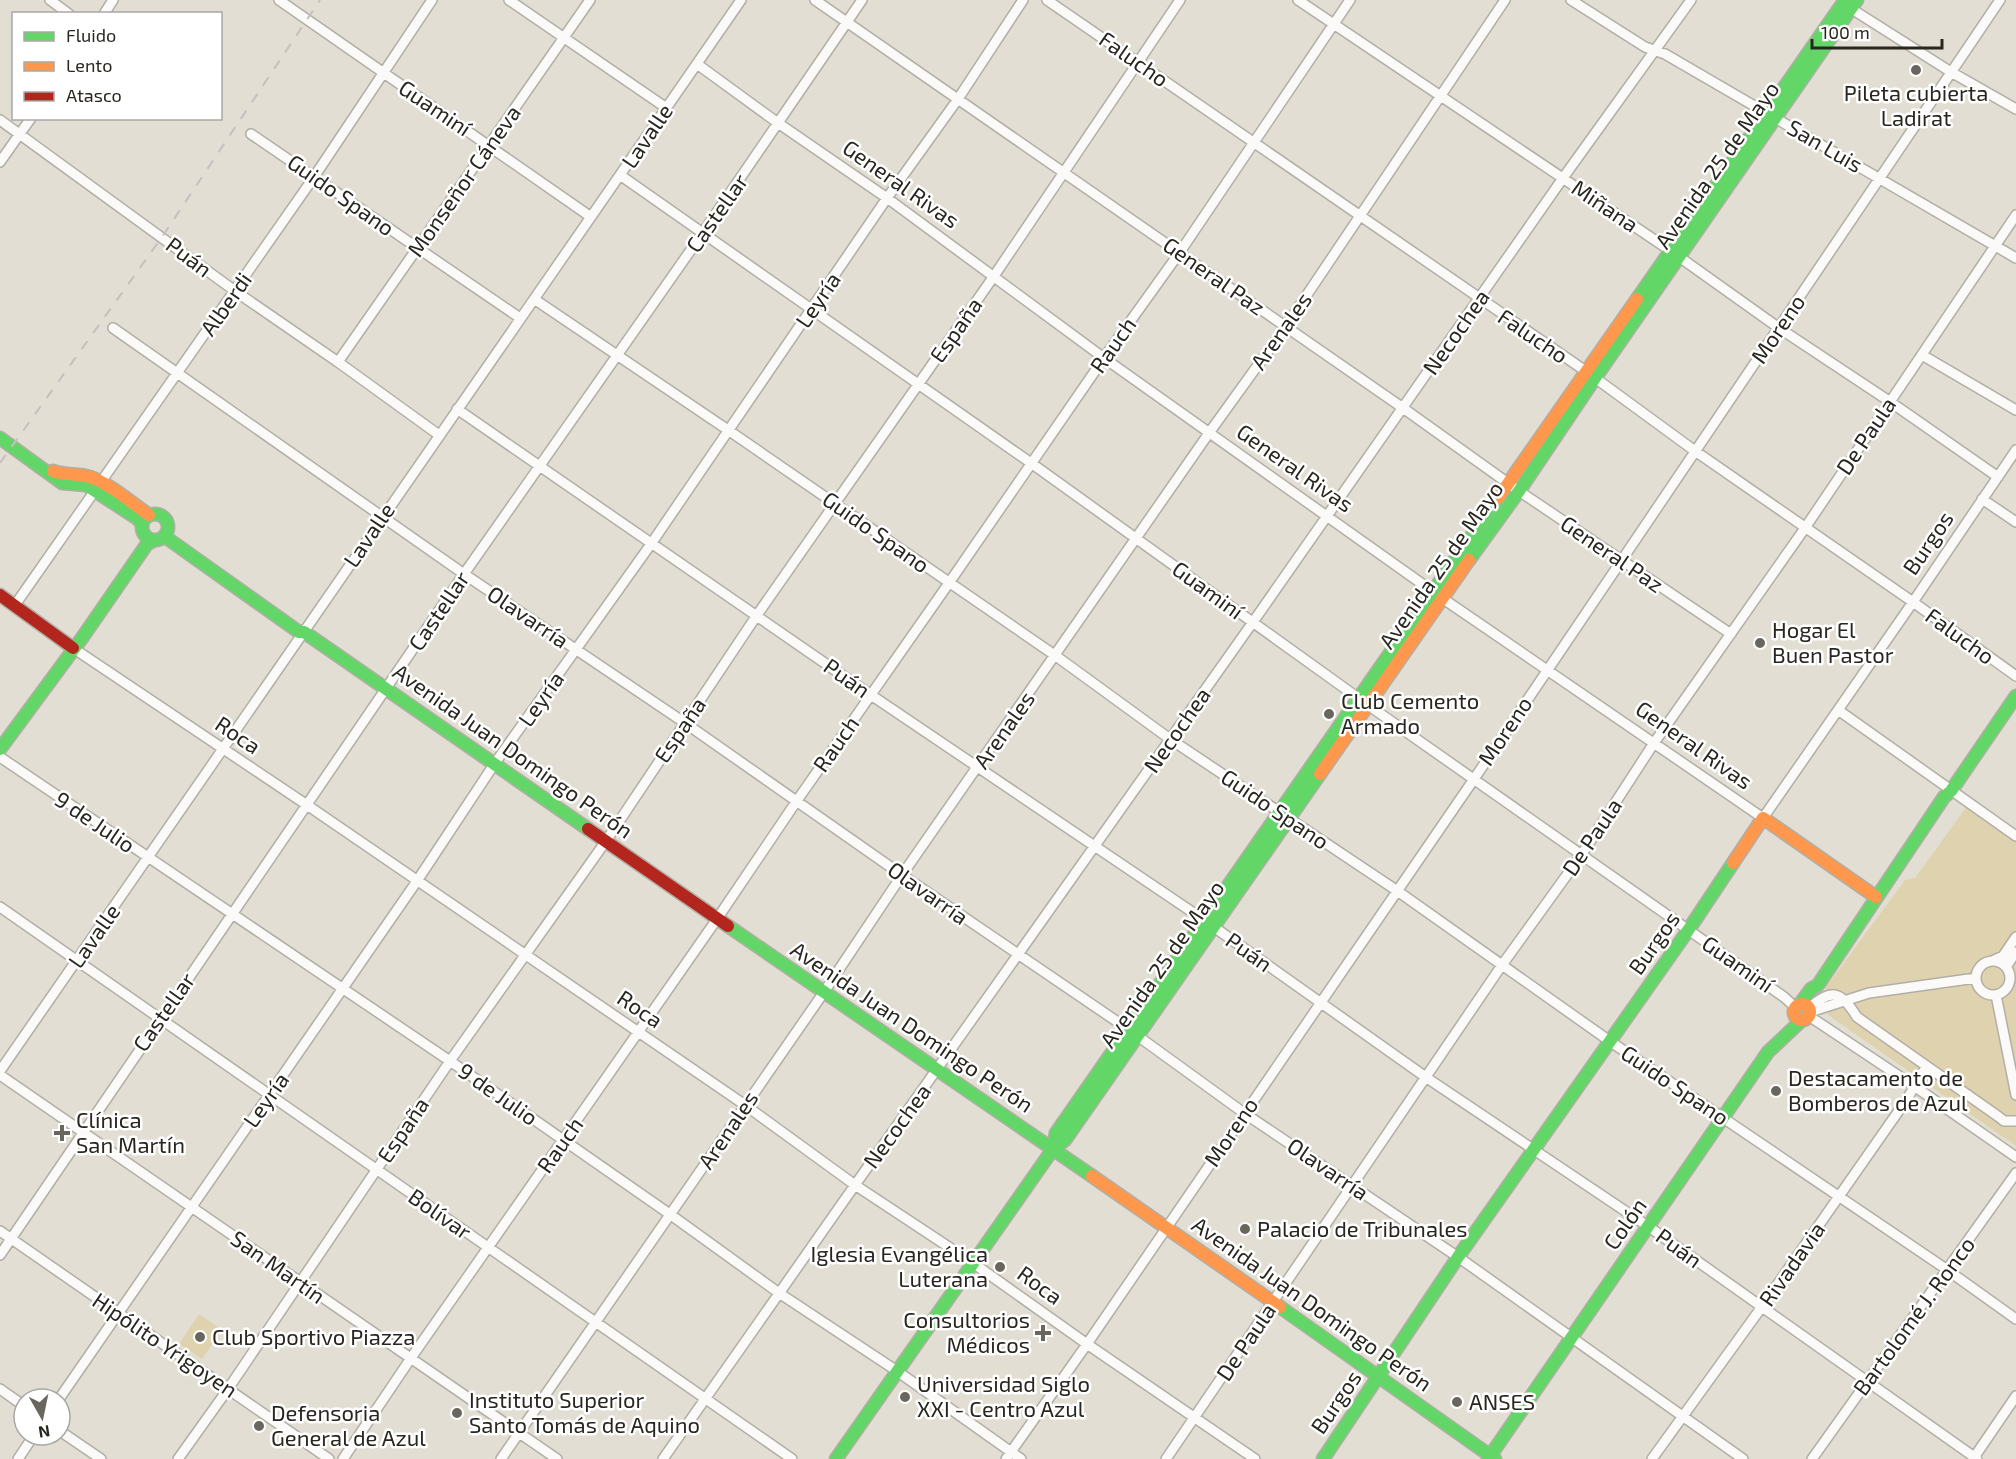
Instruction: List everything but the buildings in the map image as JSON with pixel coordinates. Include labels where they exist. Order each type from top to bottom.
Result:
[{"type":"main road","name":"Avenida 25 de Mayo","points":[[836,1459],[1053,1149],[1065,1140],[1133,1033],[1772,115],[1847,2]]},
{"type":"main road","name":"Avenida Juan Domingo Perón","points":[[0,438],[63,483],[99,486],[153,530],[299,632],[304,632],[386,688],[717,919],[1166,1227],[1491,1458]]},
{"type":"main road","points":[[0,749],[73,648],[77,635],[141,540],[153,530]]},
{"type":"main road","name":"Roca","points":[[0,595],[73,648]]},
{"type":"main road","points":[[1805,1010],[1816,993],[1818,985],[1864,918],[1867,909],[2016,696]]},
{"type":"main road","points":[[1864,918],[1881,902],[1949,802],[1951,791]]},
{"type":"main road","name":"General Rivas","points":[[1763,818],[1876,897]]},
{"type":"main road","name":"Burgos","points":[[1323,1459],[1458,1257],[1611,1042],[1763,818]]},
{"type":"main road","name":"Colón","points":[[1491,1458],[1768,1052],[1805,1010]]},
{"type":"street","points":[[50,0],[66,12]]},
{"type":"street","name":"Guaminí","points":[[279,0],[591,217]]},
{"type":"street","name":"Alberdi","points":[[15,605],[314,177],[432,0]]},
{"type":"street","points":[[509,0],[665,107]]},
{"type":"street","name":"Monseñor Cáneva","points":[[338,362],[590,0]]},
{"type":"street","name":"Lavalle","points":[[0,1073],[740,0]]},
{"type":"street","name":"General Paz","points":[[815,0],[1180,252],[1514,487],[1731,634]]},
{"type":"street","name":"Castellar","points":[[0,1255],[464,574],[618,356],[862,0]]},
{"type":"street","name":"Leyría","points":[[67,1387],[417,881],[495,763],[651,544],[887,198],[958,99],[1023,0]]},
{"type":"street","name":"Falucho","points":[[1047,0],[1591,375],[1695,451],[1914,602],[2016,676]]},
{"type":"street","name":"España","points":[[178,1459],[228,1389],[450,1060],[606,841],[757,615],[994,276],[1180,0]]},
{"type":"street","name":"Miñana","points":[[1298,0],[1442,95],[1998,477]]},
{"type":"street","name":"Rauch","points":[[343,1459],[796,802],[1180,252],[1350,0]]},
{"type":"street","name":"Arenales","points":[[501,1459],[671,1215],[902,875],[1286,326],[1505,0]]},
{"type":"street","name":"San Luis","points":[[1571,0],[1645,47],[1655,50],[1772,115],[2016,258]]},
{"type":"street","name":"Necochea","points":[[663,1459],[1563,178],[1691,0]]},
{"type":"street","name":"Moreno","points":[[1008,1456],[1474,779],[1546,669],[2000,0]]},
{"type":"street","points":[[1847,2],[1951,72],[2016,109]]},
{"type":"street","name":"General Rivas","points":[[697,64],[887,198],[1104,358],[1437,595],[1763,818]]},
{"type":"street","name":"Puán","points":[[0,120],[235,291],[439,435]]},
{"type":"street","points":[[0,162],[30,120]]},
{"type":"street","name":"Guido Spano","points":[[251,134],[520,318]]},
{"type":"street","name":"Guaminí","points":[[620,175],[1032,463],[1364,702],[2016,1157]]},
{"type":"street","name":"De Paula","points":[[1166,1459],[1502,966],[1582,854],[1654,743],[1804,528],[2016,215]]},
{"type":"street","name":"Guido Spano","points":[[534,299],[728,430],[1056,656],[1170,739],[1396,891],[1611,1042],[2016,1319]]},
{"type":"street","name":"Olavarría","points":[[113,328],[179,372],[464,574],[685,723],[796,802],[1133,1033],[1244,1113],[1458,1257],[1743,1459]]},
{"type":"street","points":[[1922,355],[2016,410]]},
{"type":"street","name":"Puán","points":[[458,409],[1094,848],[1209,923],[1427,1078],[1649,1227],[1975,1458]]},
{"type":"street","name":"Burgos","points":[[1763,818],[1914,602],[2016,450]]},
{"type":"street","points":[[1982,499],[2016,522]]},
{"type":"street","name":"Roca","points":[[73,648],[307,805],[1255,1459]]},
{"type":"street","points":[[1838,710],[2016,836]]},
{"type":"street","name":"9 de Julio","points":[[0,757],[450,1060],[779,1293],[897,1371],[1008,1456],[1021,1459]]},
{"type":"street","name":"Bolívar","points":[[0,907],[792,1459]]},
{"type":"street","points":[[1994,960],[2006,966],[2010,976],[2008,986],[1996,994],[1983,992],[1978,986],[1976,978],[1979,967],[1989,961],[2003,956],[2016,937]]},
{"type":"street","points":[[2006,966],[2016,952]]},
{"type":"street","points":[[1805,1010],[1836,1005],[1869,993],[1976,978]]},
{"type":"street","points":[[1996,994],[2016,1095]]},
{"type":"street","points":[[1846,1000],[1857,1017],[1926,1067],[2004,1121],[2016,1121]]},
{"type":"street","name":"Rivadavia","points":[[1652,1459],[1839,1197],[1926,1067]]},
{"type":"street","name":"San Martín","points":[[0,1073],[557,1459]]},
{"type":"street","name":"Bartolomé J. Ronco","points":[[1812,1459],[2016,1173]]},
{"type":"street","name":"Hipólito Yrigoyen","points":[[0,1231],[329,1459]]},
{"type":"street","points":[[1975,1458],[2016,1396]]},
{"type":"street","points":[[72,1439],[101,1459]]},
{"type":"shaded area","points":[[1967,806],[2016,837],[2016,1146],[1828,1015],[1826,987],[1905,880],[1915,878]]},
{"type":"shaded area","name":"Club Sportivo Piazza","points":[[199,1314],[222,1330],[202,1359],[179,1344]]},
{"type":"railway","points":[[0,463],[162,237],[320,0]]},
{"type":"traffic: fast","points":[[1637,299],[1845,0]]},
{"type":"traffic: fast","points":[[1469,560],[1519,491],[1857,0]]},
{"type":"traffic: fast","points":[[0,438],[62,483],[86,485],[138,519],[142,524]]},
{"type":"traffic: fast","points":[[1053,1149],[1056,1133],[1498,498]]},
{"type":"traffic: fast","points":[[155,514],[164,518],[168,527],[164,536],[155,540],[146,536],[142,527],[146,518],[155,514]]},
{"type":"traffic: fast","points":[[164,536],[299,632],[304,632],[588,829]]},
{"type":"traffic: fast","points":[[0,749],[82,638],[147,544],[155,540]]},
{"type":"traffic: fast","points":[[1800,1004],[1811,989],[1818,985],[1944,797],[1951,791],[2016,696]]},
{"type":"traffic: fast","points":[[836,1459],[1053,1149],[1065,1140],[1320,774]]},
{"type":"traffic: fast","points":[[1323,1459],[1458,1257],[1733,863]]},
{"type":"traffic: fast","points":[[728,926],[1092,1176]]},
{"type":"traffic: fast","points":[[1488,1459],[1768,1052],[1803,1019]]},
{"type":"traffic: fast","points":[[1280,1307],[1495,1459]]},
{"type":"traffic: slow","points":[[1498,498],[1637,299]]},
{"type":"traffic: slow","points":[[53,471],[98,480],[149,515]]},
{"type":"traffic: slow","points":[[1320,774],[1469,560]]},
{"type":"traffic: slow","points":[[1733,863],[1763,818],[1876,897]]},
{"type":"traffic: slow","points":[[1802,1004],[1808,1006],[1810,1012],[1808,1018],[1802,1020],[1796,1018],[1794,1012],[1796,1006],[1802,1004]]},
{"type":"traffic: slow","points":[[1092,1176],[1280,1307]]},
{"type":"traffic: jam","points":[[0,595],[73,648]]},
{"type":"traffic: jam","points":[[588,829],[728,926]]},
{"type":"place","name":"Pileta cubierta Ladirat","points":[[1916,70]]},
{"type":"place","name":"Hogar El Buen Pastor","points":[[1760,643]]},
{"type":"place","name":"Club Cemento Armado","points":[[1329,714]]},
{"type":"place","name":"Destacamento de Bomberos de Azul","points":[[1776,1091]]},
{"type":"place","name":"Clínica San Martín","points":[[62,1133]]},
{"type":"place","name":"Palacio de Tribunales","points":[[1245,1229]]},
{"type":"place","name":"Iglesia Evangélica Luterana","points":[[1000,1267]]},
{"type":"place","name":"Consultorios Médicos","points":[[1043,1333]]},
{"type":"place","name":"Club Sportivo Piazza","points":[[200,1337]]},
{"type":"place","name":"Universidad Siglo XXI - Centro Azul","points":[[905,1397]]},
{"type":"place","name":"ANSES","points":[[1457,1402]]},
{"type":"place","name":"Instituto Superior Santo Tomás de Aquino","points":[[457,1413]]},
{"type":"place","name":"Defensoria General de Azul","points":[[259,1426]]}]
